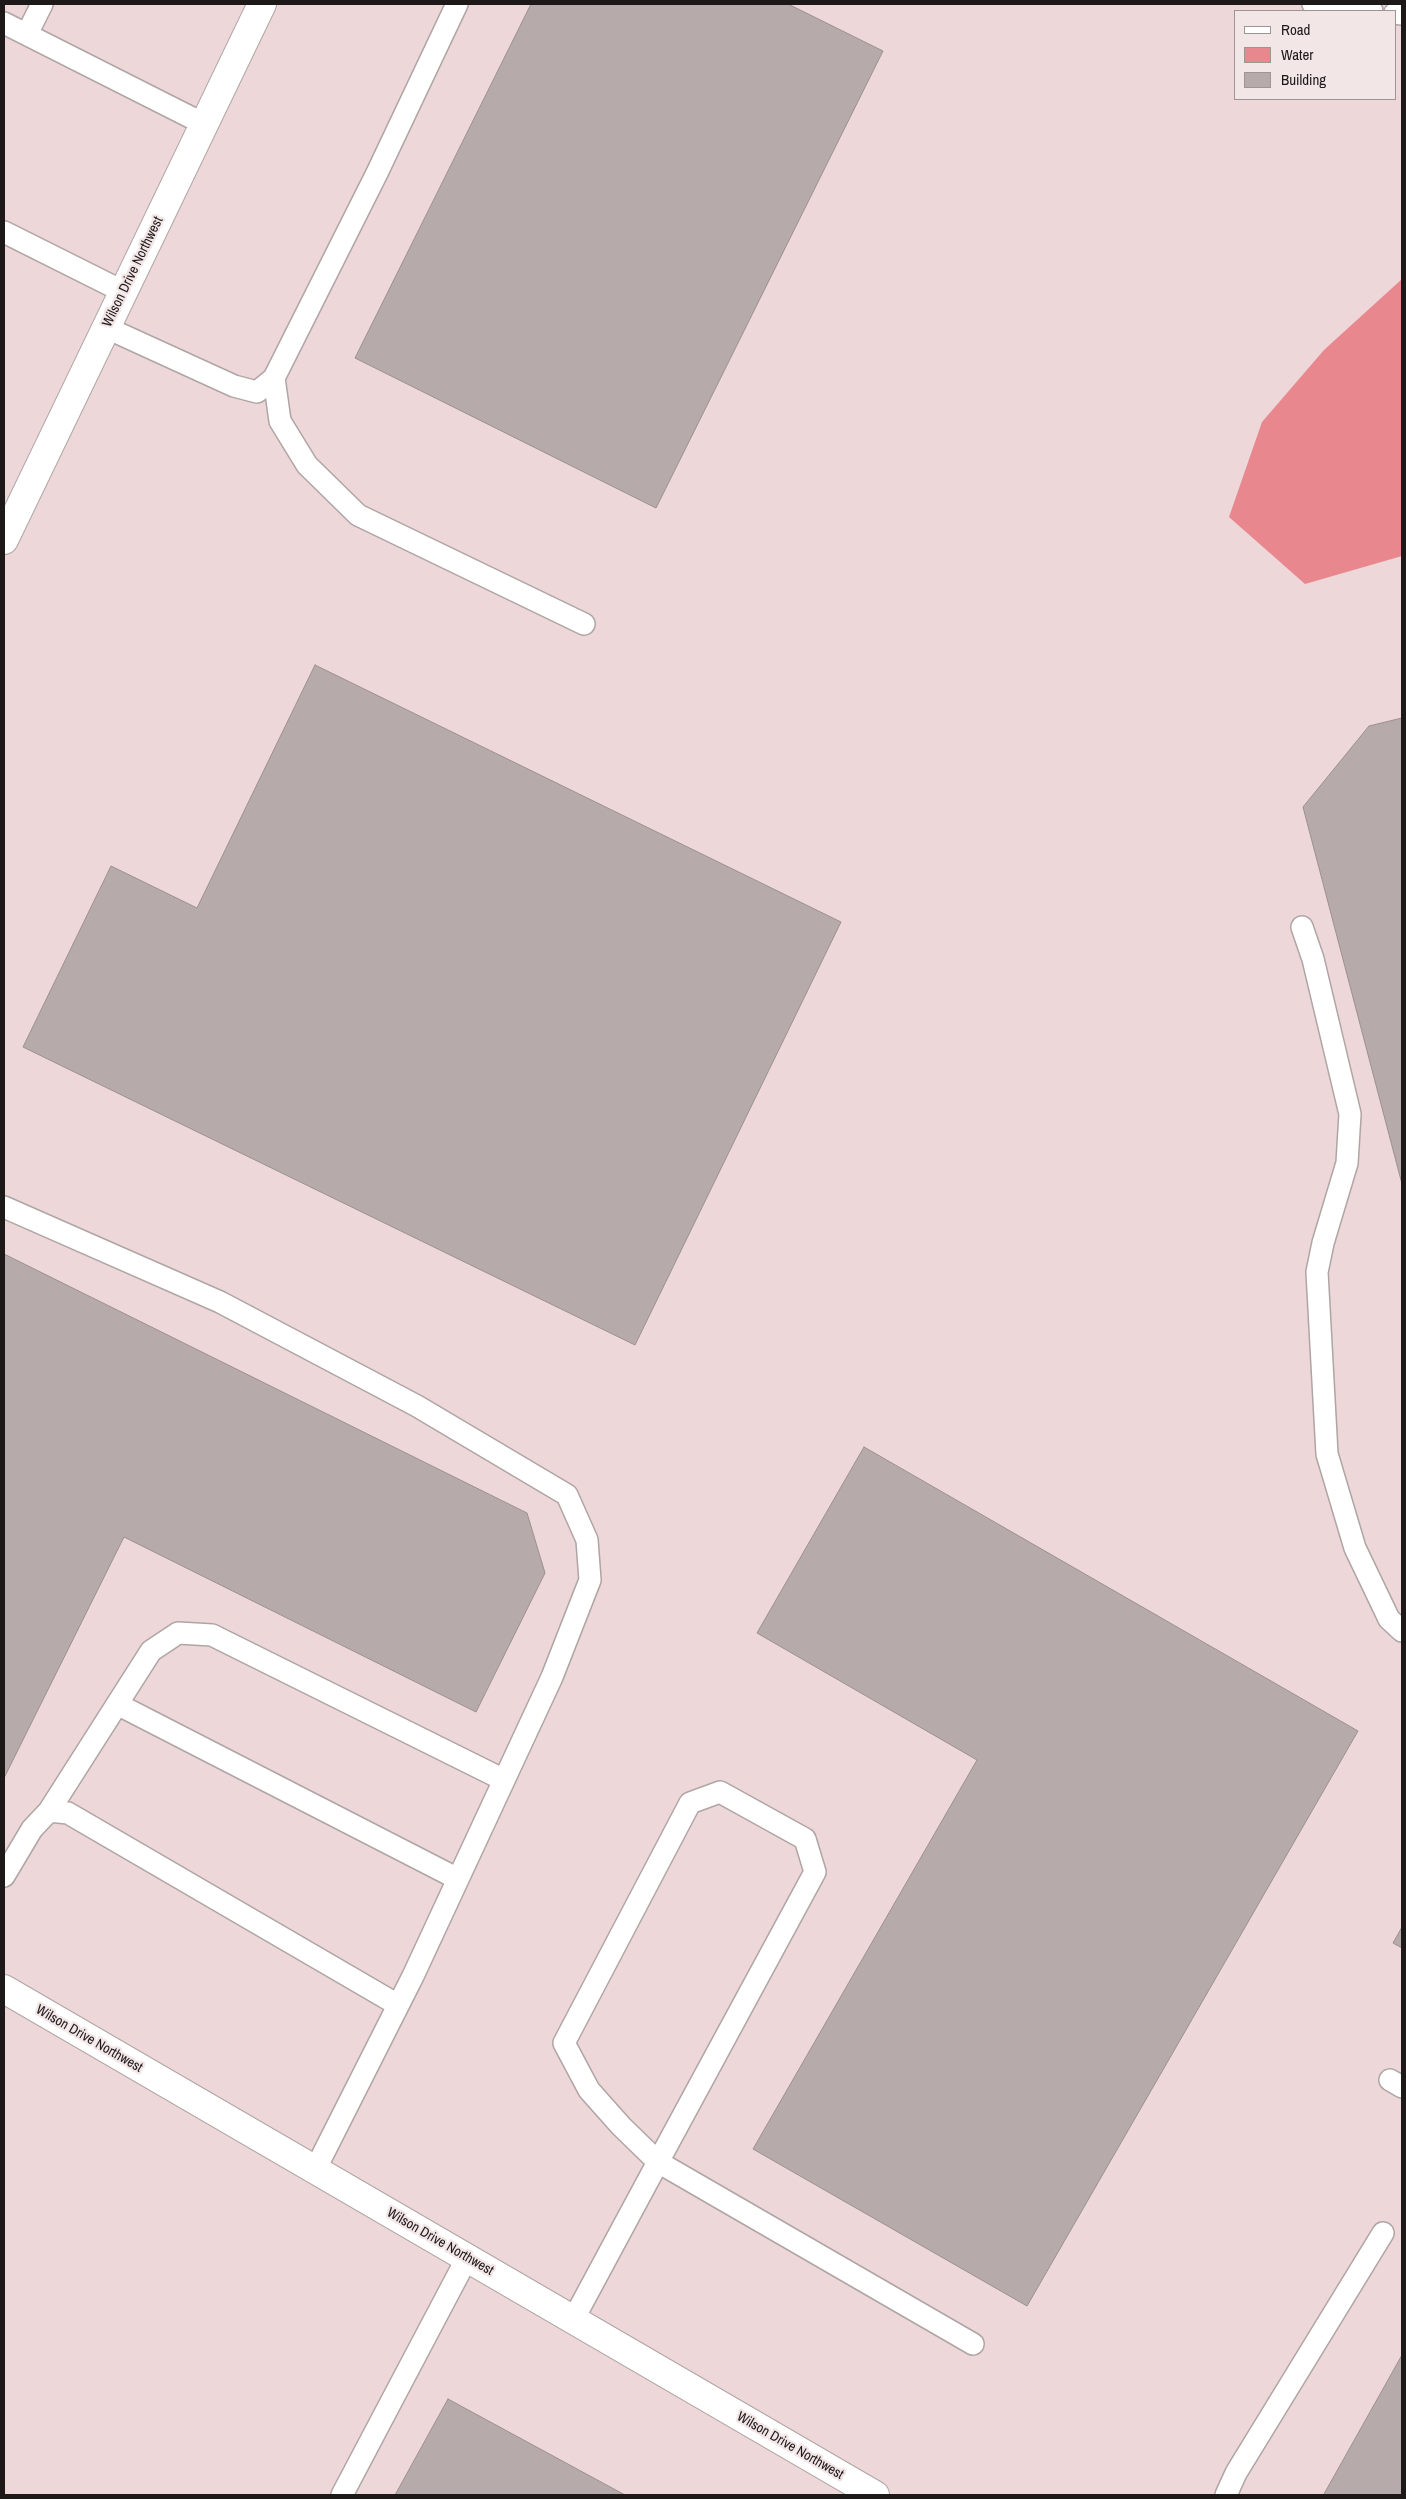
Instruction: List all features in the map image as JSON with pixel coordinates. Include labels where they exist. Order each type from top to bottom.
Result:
[{"type":"street","name":"Wilson Drive Northwest","points":[[4,540],[262,4]]},
{"type":"street","name":"Wilson Drive Northwest","points":[[4,1989],[875,2495]]},
{"type":"lane","points":[[27,34],[42,4]]},
{"type":"lane","points":[[106,328],[234,386],[257,392],[274,378],[377,173],[457,4]]},
{"type":"lane","points":[[1313,4],[1324,8],[1356,10]]},
{"type":"lane","points":[[4,23],[204,124]]},
{"type":"lane","points":[[4,232],[124,292]]},
{"type":"lane","points":[[274,378],[280,421],[307,465],[358,515],[584,624]]},
{"type":"lane","points":[[1302,927],[1313,959],[1350,1114],[1347,1163],[1323,1244],[1317,1272],[1327,1454],[1355,1548],[1389,1618],[1402,1631]]},
{"type":"lane","points":[[4,1207],[220,1302],[416,1406],[567,1495],[587,1540],[590,1580],[552,1677],[398,2005],[316,2170]]},
{"type":"lane","points":[[4,1876],[32,1829],[49,1811],[151,1651],[178,1633],[212,1635],[504,1780]]},
{"type":"lane","points":[[117,1704],[458,1879]]},
{"type":"lane","points":[[573,2320],[658,2162],[815,1872],[805,1839],[720,1792],[690,1803],[564,2043],[589,2090],[621,2126],[658,2162],[973,2344]]},
{"type":"lane","points":[[49,1811],[68,1813],[398,2005]]},
{"type":"lane","points":[[1226,2495],[1236,2472],[1382,2233]]},
{"type":"lane","points":[[342,2495],[468,2258]]},
{"type":"shaded area","points":[[4,4],[1402,4],[1402,2495],[4,2495]]},
{"type":"water","points":[[1402,279],[1402,556],[1305,584],[1229,517],[1262,422],[1324,350]]},
{"type":"building","points":[[531,4],[788,4],[883,51],[656,508],[355,358]]},
{"type":"building","points":[[315,665],[841,922],[635,1345],[23,1047],[111,866],[197,908]]},
{"type":"building","points":[[1402,718],[1402,1184],[1303,807],[1369,726]]},
{"type":"building","points":[[4,1254],[527,1513],[545,1573],[476,1712],[124,1537],[4,1778]]},
{"type":"building","points":[[864,1447],[1358,1731],[1027,2306],[753,2149],[977,1760],[757,1633]]},
{"type":"building","points":[[1402,1927],[1402,1948],[1393,1943]]},
{"type":"building","points":[[1402,2355],[1402,2495],[1325,2495],[1324,2494]]},
{"type":"building","points":[[448,2399],[625,2495],[395,2495]]}]
